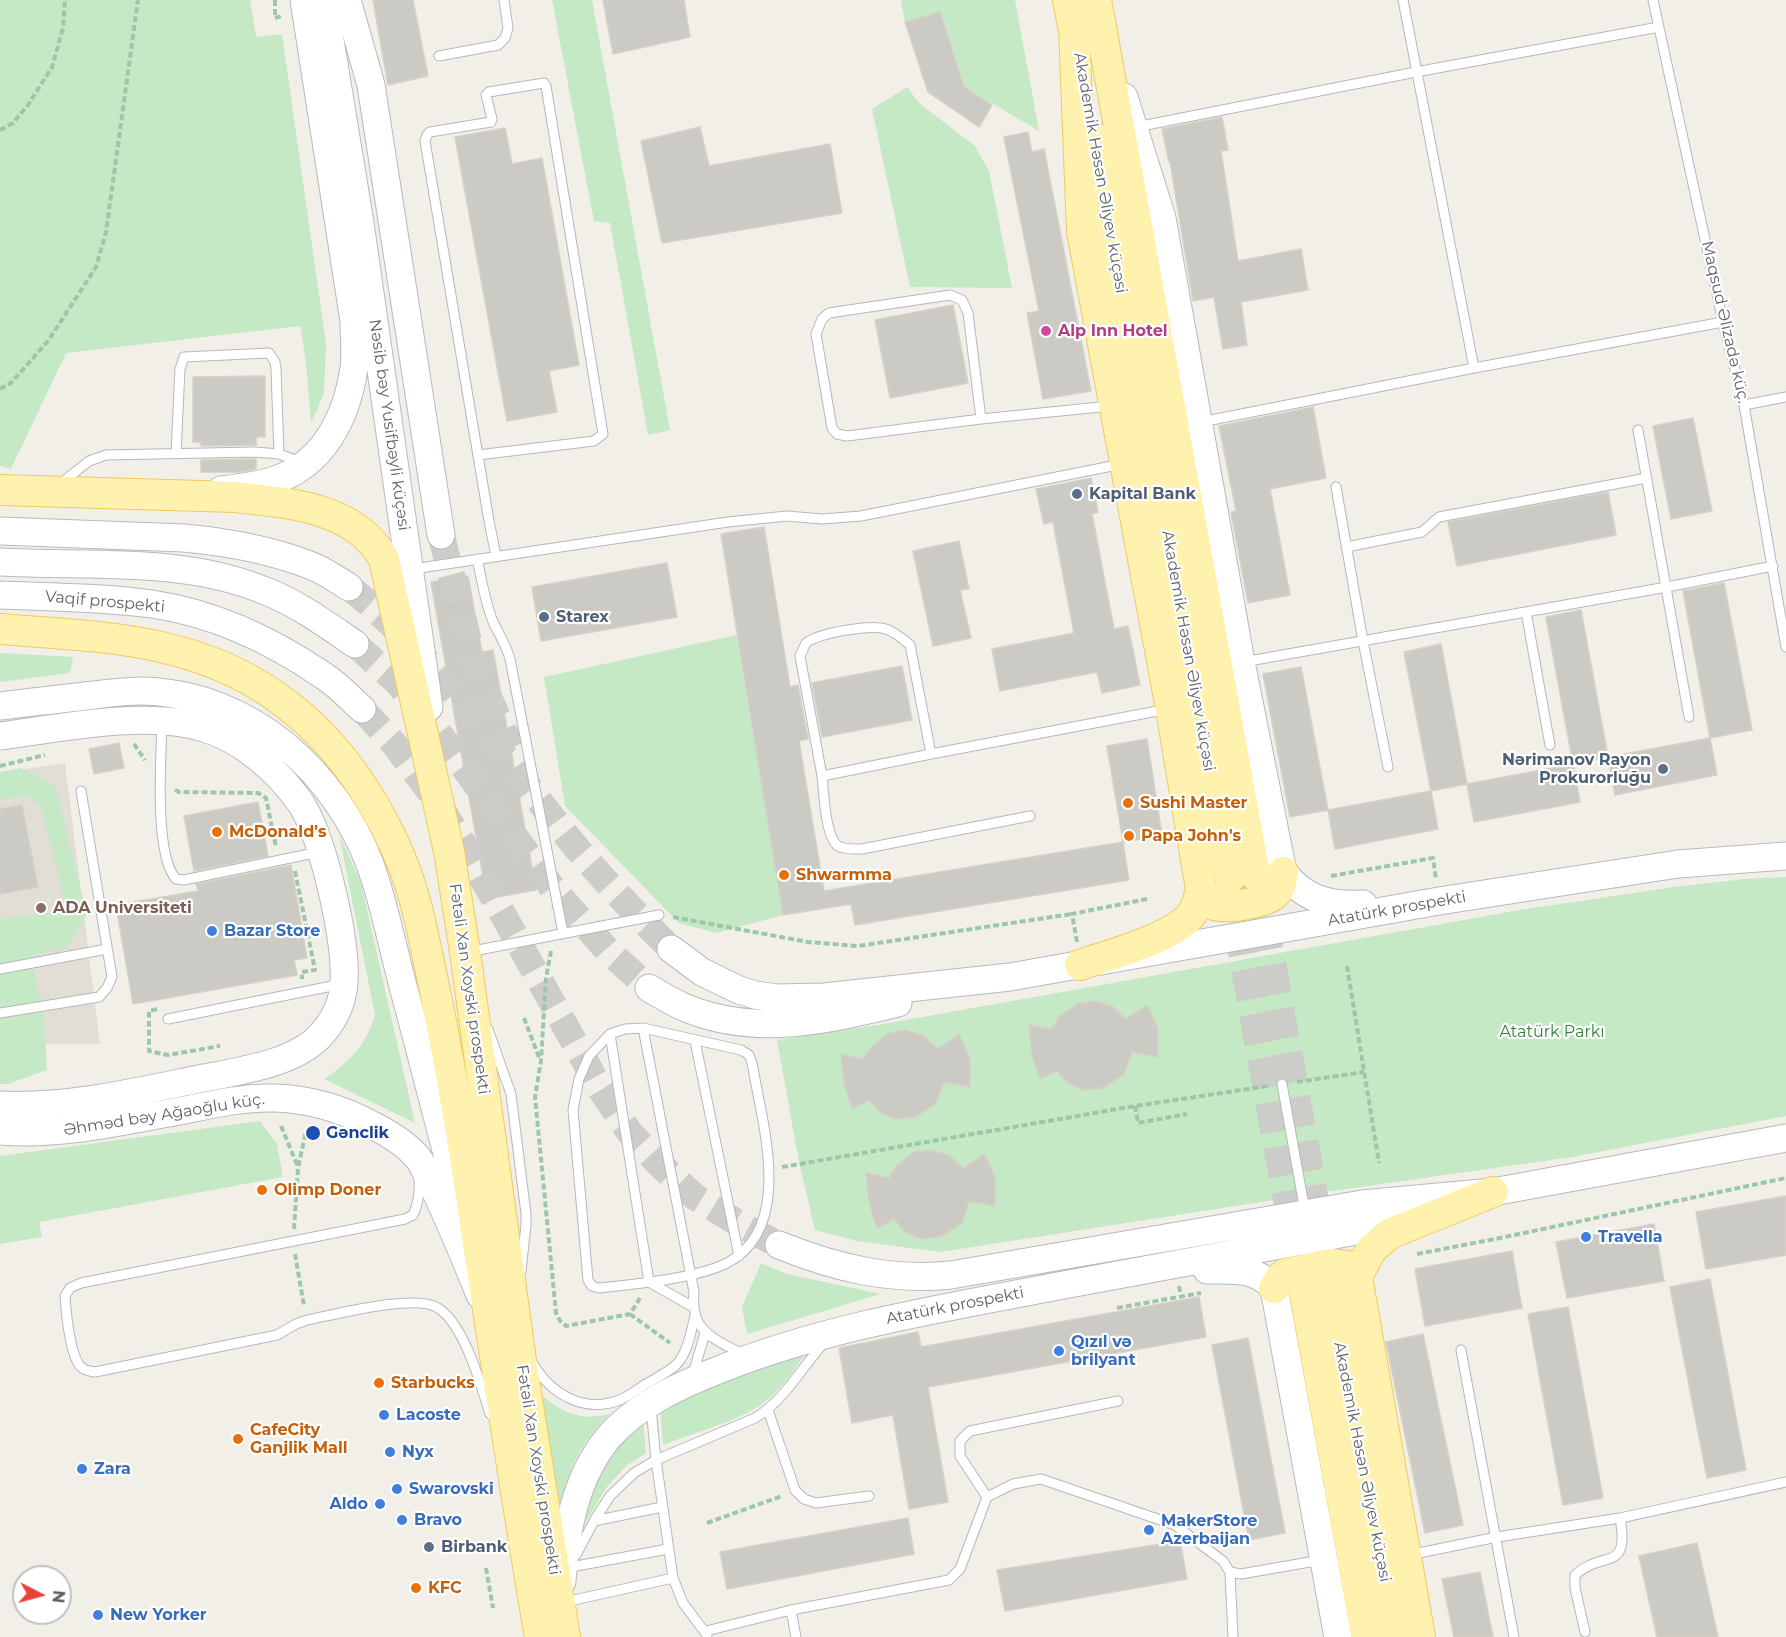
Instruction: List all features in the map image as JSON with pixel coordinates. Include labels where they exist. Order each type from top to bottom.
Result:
[{"type":"main road","points":[[0,490],[187,496],[272,481],[292,473],[331,438],[346,406],[354,366],[354,321],[304,0]]},
{"type":"main road","name":"Nəsib bəy Yusifbəyli küçəsi","points":[[321,0],[330,40],[360,223],[449,850]]},
{"type":"main road","points":[[347,0],[371,85],[441,535]]},
{"type":"main road","points":[[1084,12],[1134,128],[1161,218],[1241,662],[1256,875]]},
{"type":"main road","points":[[1080,965],[1167,933],[1181,925],[1192,915],[1198,904],[1201,889],[1171,709],[1082,231],[1084,12]]},
{"type":"main road","name":"Akademik Həsən Əliyev küçəsi","points":[[1084,12],[1256,875]]},
{"type":"main road","name":"Fətəli Xan Xoyski prospekti","points":[[187,496],[235,497],[305,507],[334,516],[360,529],[375,544],[384,559],[449,850],[467,963],[503,1321],[518,1500],[543,1624],[566,1637]]},
{"type":"main road","points":[[0,531],[213,541],[255,548],[314,566],[349,587]]},
{"type":"main road","name":"Vaqif prospekti","points":[[0,562],[162,567],[225,578],[268,592],[304,610],[355,644]]},
{"type":"main road","name":"Vaqif prospekti","points":[[0,595],[118,600],[153,604],[209,617],[285,652],[326,677],[362,709]]},
{"type":"main road","name":"Fətəli Xan Xoyski prospekti","points":[[0,629],[143,642],[213,662],[278,698],[327,740],[354,772],[375,805],[408,881],[422,933],[503,1321],[543,1624]]},
{"type":"main road","points":[[0,706],[123,692],[160,692],[195,698],[217,704],[266,729],[322,782],[352,826],[376,881],[503,1321]]},
{"type":"main road","name":"Əhməd bəy Ağaoğlu küç.","points":[[0,736],[105,723],[181,722],[206,728],[235,742],[284,780],[301,804],[321,852],[330,882],[344,961],[344,983],[334,1020],[316,1041],[270,1063],[172,1084],[46,1104],[0,1105]]},
{"type":"main road","name":"Atatürk prospekti","points":[[671,949],[702,972],[755,995],[777,998],[824,997],[1010,977],[1439,901],[1678,864],[1786,856]]},
{"type":"main road","points":[[1201,889],[1214,905],[1230,907],[1268,898],[1276,893],[1281,885],[1256,875]]},
{"type":"main road","points":[[1256,875],[1293,886],[1307,895],[1324,901],[1349,905],[1439,901]]},
{"type":"main road","name":"Atatürk prospekti","points":[[650,988],[684,1008],[717,1019],[772,1025],[834,1019],[1010,977]]},
{"type":"main road","name":"Əhməd bəy Ağaoğlu küç.","points":[[0,1131],[53,1132],[220,1103],[273,1098],[312,1102],[355,1115],[404,1144],[419,1160]]},
{"type":"main road","name":"Atatürk prospekti","points":[[779,1245],[850,1269],[879,1275],[925,1278],[1362,1204],[1493,1192],[1786,1138]]},
{"type":"main road","points":[[1752,1145],[1786,1144]]},
{"type":"main road","points":[[419,1160],[503,1321]]},
{"type":"main road","points":[[1330,1284],[1389,1234],[1493,1192]]},
{"type":"main road","name":"Atatürk prospekti","points":[[543,1624],[579,1488],[593,1460],[609,1437],[651,1403],[692,1381],[749,1358],[836,1331],[915,1313],[1367,1229],[1493,1192]]},
{"type":"main road","points":[[1274,1288],[1285,1274],[1330,1264],[1349,1266],[1330,1284]]},
{"type":"main road","points":[[1146,1270],[1248,1271],[1264,1277],[1274,1288],[1338,1637]]},
{"type":"main road","points":[[1330,1284],[1406,1555],[1420,1637]]},
{"type":"main road","name":"Akademik Həsən Əliyev küçəsi","points":[[1330,1284],[1367,1637]]},
{"type":"main road","name":"Akademik Həsən Əliyev küçəsi","points":[[1330,1284],[1395,1637]]},
{"type":"lane","points":[[439,56],[498,45],[505,38],[508,28],[504,0]]},
{"type":"lane","points":[[1403,0],[1474,368]]},
{"type":"lane","name":"Maqsud Əlizadə küç.","points":[[1653,0],[1723,322],[1744,405],[1786,647]]},
{"type":"lane","points":[[1134,128],[1659,27]]},
{"type":"lane","points":[[478,455],[594,441],[603,434],[544,83],[489,92],[486,95],[492,119],[490,122],[430,132],[425,141],[478,455],[496,556]]},
{"type":"lane","points":[[981,419],[968,312],[962,300],[950,295],[829,313],[822,319],[816,334],[832,428],[837,434],[847,436],[981,419],[1114,406]]},
{"type":"lane","points":[[1199,423],[1474,368],[1723,322]]},
{"type":"lane","points":[[176,454],[180,369],[184,357],[269,353],[275,362],[276,369],[279,454]]},
{"type":"lane","points":[[1744,405],[1786,398]]},
{"type":"lane","points":[[1638,430],[1689,717]]},
{"type":"lane","points":[[51,491],[89,461],[106,455],[255,452],[279,454],[304,464]]},
{"type":"lane","points":[[410,570],[728,522],[786,516],[822,519],[861,516],[1125,463]]},
{"type":"lane","points":[[1346,547],[1422,531],[1439,517],[1647,478]]},
{"type":"lane","points":[[1336,487],[1388,767]]},
{"type":"lane","points":[[477,559],[488,606],[494,624],[506,644],[510,659],[563,933]]},
{"type":"lane","points":[[1241,662],[1667,587],[1773,566]]},
{"type":"lane","points":[[1526,612],[1550,745]]},
{"type":"lane","points":[[931,754],[910,645],[886,629],[874,628],[818,637],[806,644],[801,656],[830,831],[833,840],[843,848],[862,849],[1030,816]]},
{"type":"lane","points":[[822,776],[1171,709]]},
{"type":"lane","points":[[162,722],[161,825],[169,872],[176,879],[184,880],[321,852]]},
{"type":"lane","points":[[0,1012],[99,997],[107,988],[111,976],[81,791]]},
{"type":"lane","points":[[467,963],[563,933],[659,915]]},
{"type":"lane","points":[[0,969],[107,949]]},
{"type":"lane","points":[[168,1018],[344,983]]},
{"type":"lane","points":[[503,1321],[551,1388],[564,1398],[579,1403],[598,1405],[622,1399],[678,1363],[685,1351],[694,1312],[694,1292],[642,1028]]},
{"type":"lane","points":[[642,1028],[741,1050],[749,1055],[753,1063],[770,1169],[766,1216],[754,1239],[740,1256],[722,1266],[649,1282],[599,1288],[592,1286],[588,1280],[573,1110],[579,1079],[588,1056],[610,1034],[625,1029],[642,1028]]},
{"type":"lane","points":[[610,1034],[649,1282],[694,1312],[705,1333],[749,1358]]},
{"type":"lane","points":[[695,1041],[740,1256]]},
{"type":"lane","points":[[1282,1084],[1305,1214]]},
{"type":"lane","points":[[419,1160],[420,1195],[413,1215],[389,1224],[81,1283],[70,1288],[65,1296],[66,1309],[77,1360],[87,1371],[95,1371],[277,1335],[307,1320],[400,1303],[422,1303],[438,1307],[449,1318],[463,1339],[479,1377],[493,1422]]},
{"type":"lane","points":[[543,1624],[571,1568],[579,1546],[610,1496],[634,1473],[656,1460],[755,1418],[768,1410],[779,1400],[808,1361],[836,1331]]},
{"type":"lane","points":[[692,1381],[705,1333]]},
{"type":"lane","points":[[1461,1350],[1514,1637]]},
{"type":"lane","points":[[987,1497],[960,1456],[960,1440],[970,1431],[1118,1401]]},
{"type":"lane","points":[[651,1403],[662,1507],[674,1578],[683,1603],[693,1619],[707,1634],[791,1610],[950,1580],[960,1569],[987,1497],[1013,1484],[1041,1479],[1175,1525],[1222,1561],[1230,1572],[1233,1637]]},
{"type":"lane","points":[[768,1410],[795,1491],[804,1499],[816,1503],[869,1496]]},
{"type":"lane","points":[[497,1433],[518,1500]]},
{"type":"lane","points":[[1406,1555],[1497,1537],[1620,1518],[1786,1482]]},
{"type":"lane","points":[[594,1521],[662,1507]]},
{"type":"lane","points":[[1585,1632],[1575,1588],[1575,1575],[1582,1568],[1619,1554],[1623,1544],[1620,1518]]},
{"type":"lane","points":[[571,1568],[668,1549]]},
{"type":"lane","points":[[1230,1572],[1241,1574],[1324,1560]]},
{"type":"lane","points":[[543,1624],[674,1578]]},
{"type":"lane","points":[[791,1610],[796,1637]]},
{"type":"path","points":[[0,130],[13,123],[28,105],[52,67],[63,28],[64,0]]},
{"type":"path","points":[[0,389],[11,383],[48,341],[96,267],[106,232],[138,0]]},
{"type":"path","points":[[274,18],[275,0]]},
{"type":"path","points":[[1330,876],[1433,858],[1439,901]]},
{"type":"path","points":[[659,915],[808,942],[858,946],[1072,914],[1147,899]]},
{"type":"path","points":[[1072,914],[1080,965]]},
{"type":"path","points":[[563,933],[551,950],[546,978],[541,1061],[535,1097],[556,1313],[566,1326],[630,1314],[670,1343]]},
{"type":"path","points":[[1347,966],[1379,1163]]},
{"type":"path","points":[[524,1018],[541,1061]]},
{"type":"path","points":[[168,1055],[220,1046]]},
{"type":"path","points":[[770,1169],[1135,1106],[1364,1072]]},
{"type":"path","points":[[1135,1106],[1138,1123],[1187,1114]]},
{"type":"path","points":[[281,1126],[298,1168]]},
{"type":"path","points":[[293,1242],[298,1168],[306,1131]]},
{"type":"path","points":[[1417,1254],[1786,1178]]},
{"type":"path","points":[[630,1314],[649,1282]]},
{"type":"path","points":[[1117,1308],[1181,1297]]},
{"type":"path","points":[[706,1523],[771,1501]]},
{"type":"path","points":[[486,1568],[493,1608]]},
{"type":"shaded area","name":"ADA Universiteti","points":[[65,763],[100,1044],[0,1044],[0,773]]},
{"type":"green space","points":[[0,0],[250,0],[256,37],[282,34],[326,343],[324,394],[311,423],[306,361],[300,326],[66,353],[11,469],[0,466]]},
{"type":"green space","points":[[552,0],[592,0],[670,430],[648,435],[610,223],[594,221]]},
{"type":"green space","points":[[901,0],[1015,0],[1039,131],[964,87],[940,12],[905,22]]},
{"type":"green space","points":[[907,87],[919,103],[975,146],[989,171],[1012,288],[910,287],[872,109]]},
{"type":"green space","points":[[737,635],[783,915],[716,933],[679,923],[565,806],[544,677]]},
{"type":"green space","points":[[0,653],[73,657],[70,673],[0,682]]},
{"type":"green space","points":[[21,768],[55,786],[87,914],[67,948],[31,955],[44,1023],[47,1070],[8,1084],[0,1084],[0,919],[67,910],[41,806],[28,796],[0,799],[0,772]]},
{"type":"green space","points":[[339,834],[361,883],[415,1123],[324,1079],[356,1052],[367,1035],[375,1015]]},
{"type":"green space","name":"Atatürk Parkı","points":[[1786,877],[1786,1116],[1572,1157],[1325,1192],[940,1252],[857,1241],[815,1230],[799,1162],[777,1040],[878,1025],[1520,910],[1674,887]]},
{"type":"green space","points":[[260,1121],[277,1144],[283,1177],[39,1222],[42,1237],[0,1244],[0,1156]]},
{"type":"green space","points":[[761,1263],[787,1274],[881,1294],[747,1334],[742,1307]]},
{"type":"green space","points":[[814,1343],[783,1383],[762,1404],[727,1422],[663,1445],[660,1408]]},
{"type":"green space","points":[[541,1395],[573,1414],[589,1417],[610,1414],[589,1438],[576,1459],[560,1513]]},
{"type":"green space","points":[[643,1421],[646,1453],[626,1466],[606,1488],[579,1533],[594,1484],[609,1457]]},
{"type":"building","points":[[373,0],[413,0],[428,76],[388,85]]},
{"type":"building","points":[[603,0],[684,0],[690,37],[613,54]]},
{"type":"building","points":[[940,12],[964,87],[992,105],[979,127],[928,92],[905,22]]},
{"type":"building","points":[[1222,117],[1228,150],[1221,151],[1238,261],[1301,249],[1308,290],[1241,302],[1247,345],[1223,349],[1214,297],[1193,301],[1170,161],[1162,129]]},
{"type":"building","points":[[700,127],[709,166],[830,144],[842,213],[662,243],[641,141]]},
{"type":"building","points":[[505,128],[512,164],[542,158],[579,365],[549,371],[557,412],[507,421],[455,137]]},
{"type":"building","points":[[1028,132],[1032,152],[1044,149],[1091,391],[1043,399],[1027,313],[1039,311],[1004,137]]},
{"type":"building","points":[[953,305],[968,383],[890,398],[875,320]]},
{"type":"building","points":[[265,376],[265,437],[256,437],[256,445],[201,446],[201,442],[193,442],[193,377]]},
{"type":"building","points":[[1313,407],[1326,478],[1270,489],[1290,595],[1248,603],[1231,512],[1236,511],[1219,426]]},
{"type":"building","points":[[1693,418],[1712,511],[1671,519],[1653,426]]},
{"type":"building","points":[[256,459],[256,469],[241,472],[201,472],[201,460]]},
{"type":"building","points":[[1091,478],[1098,512],[1092,514],[1114,629],[1128,626],[1140,685],[1102,693],[1097,672],[1000,691],[992,649],[1074,633],[1053,522],[1044,524],[1036,489]]},
{"type":"building","points":[[1608,492],[1616,535],[1457,566],[1448,522]]},
{"type":"building","points":[[764,527],[790,687],[798,685],[808,739],[799,741],[824,891],[1123,842],[1129,880],[855,925],[851,904],[783,915],[721,534]]},
{"type":"building","points":[[959,541],[969,589],[960,590],[971,638],[933,646],[913,551]]},
{"type":"building","points":[[667,563],[677,617],[541,641],[532,587]]},
{"type":"building","points":[[468,576],[482,652],[493,650],[536,890],[487,899],[431,582]]},
{"type":"building","points":[[1724,583],[1752,730],[1710,738],[1683,591]]},
{"type":"building","points":[[1581,610],[1608,757],[1573,764],[1546,617]]},
{"type":"building","points":[[1441,644],[1467,784],[1431,791],[1404,652]]},
{"type":"building","points":[[902,666],[912,720],[822,737],[812,683]]},
{"type":"building","points":[[1301,667],[1328,810],[1290,817],[1263,674]]},
{"type":"building","points":[[1710,738],[1717,775],[1615,795],[1608,757]]},
{"type":"building","points":[[1147,739],[1162,835],[1123,842],[1107,746]]},
{"type":"building","points":[[119,743],[124,768],[94,774],[89,749]]},
{"type":"building","points":[[1573,764],[1580,802],[1474,822],[1467,784]]},
{"type":"building","points":[[1431,791],[1438,829],[1335,849],[1328,810]]},
{"type":"building","points":[[258,802],[268,856],[194,871],[184,816]]},
{"type":"building","points":[[22,805],[38,887],[0,894],[0,809]]},
{"type":"building","name":"Bazar Store","points":[[291,865],[307,958],[294,960],[297,975],[133,1004],[116,905],[198,891],[196,884]]},
{"type":"building","points":[[1094,1001],[1112,1006],[1126,1019],[1147,1005],[1158,1029],[1158,1057],[1132,1052],[1124,1074],[1104,1088],[1083,1090],[1068,1083],[1057,1071],[1040,1079],[1032,1055],[1029,1025],[1051,1029],[1060,1016],[1077,1004]]},
{"type":"building","points":[[906,1030],[924,1036],[938,1049],[959,1034],[970,1059],[970,1087],[944,1082],[936,1103],[916,1117],[895,1119],[880,1112],[869,1100],[852,1108],[844,1084],[841,1054],[863,1059],[872,1046],[889,1033]]},
{"type":"building","points":[[931,1150],[949,1155],[963,1168],[985,1154],[995,1178],[995,1206],[969,1201],[962,1223],[942,1236],[921,1239],[905,1232],[894,1219],[877,1228],[869,1203],[866,1173],[889,1178],[897,1165],[914,1152]]},
{"type":"building","points":[[1786,1196],[1786,1255],[1706,1269],[1696,1212]]},
{"type":"building","points":[[1654,1224],[1664,1281],[1567,1298],[1556,1242]]},
{"type":"building","points":[[1512,1251],[1522,1308],[1425,1326],[1415,1269]]},
{"type":"building","points":[[1710,1279],[1746,1470],[1707,1478],[1670,1287]]},
{"type":"building","points":[[1199,1297],[1206,1337],[928,1387],[948,1502],[909,1509],[893,1415],[852,1423],[839,1348],[918,1332],[921,1347]]},
{"type":"building","points":[[1568,1307],[1603,1498],[1563,1505],[1528,1314]]},
{"type":"building","points":[[1423,1334],[1463,1525],[1425,1533],[1386,1342]]},
{"type":"building","points":[[1248,1338],[1285,1533],[1249,1540],[1212,1345]]},
{"type":"building","points":[[908,1518],[914,1554],[727,1589],[720,1552]]},
{"type":"building","points":[[1180,1541],[1187,1579],[1005,1611],[997,1570]]},
{"type":"building","points":[[1697,1543],[1718,1637],[1657,1637],[1639,1556]]},
{"type":"building","points":[[1480,1572],[1493,1637],[1454,1637],[1442,1579]]},
{"type":"tunnel","points":[[441,535],[475,666],[511,748]]},
{"type":"tunnel","points":[[349,587],[414,647],[471,714],[580,852],[671,949]]},
{"type":"tunnel","points":[[355,644],[398,683],[443,739],[554,890],[608,951],[649,988]]},
{"type":"tunnel","points":[[362,709],[395,745],[431,793],[464,845],[601,1090],[630,1133],[695,1197],[779,1245]]},
{"type":"tunnel","points":[[1255,876],[1321,1239]]},
{"type":"tunnel","points":[[1230,881],[1296,1244]]},
{"type":"place","name":"Alp Inn Hotel","points":[[1046,331]]},
{"type":"place","name":"Kapital Bank","points":[[1077,494]]},
{"type":"place","name":"Starex","points":[[544,617]]},
{"type":"place","name":"Nərimanov Rayon Prokurorluğu","points":[[1663,769]]},
{"type":"place","name":"Sushi Master","points":[[1128,803]]},
{"type":"place","name":"McDonald's","points":[[217,832]]},
{"type":"place","name":"Papa John's","points":[[1129,836]]},
{"type":"place","name":"Shwarmma","points":[[784,875]]},
{"type":"place","name":"ADA Universiteti","points":[[41,908]]},
{"type":"place","name":"Bazar Store","points":[[212,931]]},
{"type":"place","name":"Gənclik","points":[[313,1133]]},
{"type":"place","name":"Olimp Doner","points":[[262,1190]]},
{"type":"place","name":"Travella","points":[[1586,1237]]},
{"type":"place","name":"Qızıl və brilyant","points":[[1059,1351]]},
{"type":"place","name":"Starbucks","points":[[379,1383]]},
{"type":"place","name":"Lacoste","points":[[384,1415]]},
{"type":"place","name":"CafeCity Ganjlik Mall","points":[[238,1439]]},
{"type":"place","name":"Nyx","points":[[390,1452]]},
{"type":"place","name":"Zara","points":[[82,1469]]},
{"type":"place","name":"Swarovski","points":[[397,1489]]},
{"type":"place","name":"Aldo","points":[[380,1504]]},
{"type":"place","name":"Bravo","points":[[402,1520]]},
{"type":"place","name":"MakerStore Azerbaijan","points":[[1149,1530]]},
{"type":"place","name":"Birbank","points":[[429,1547]]},
{"type":"place","name":"KFC","points":[[416,1588]]},
{"type":"place","name":"New Yorker","points":[[98,1615]]}]
